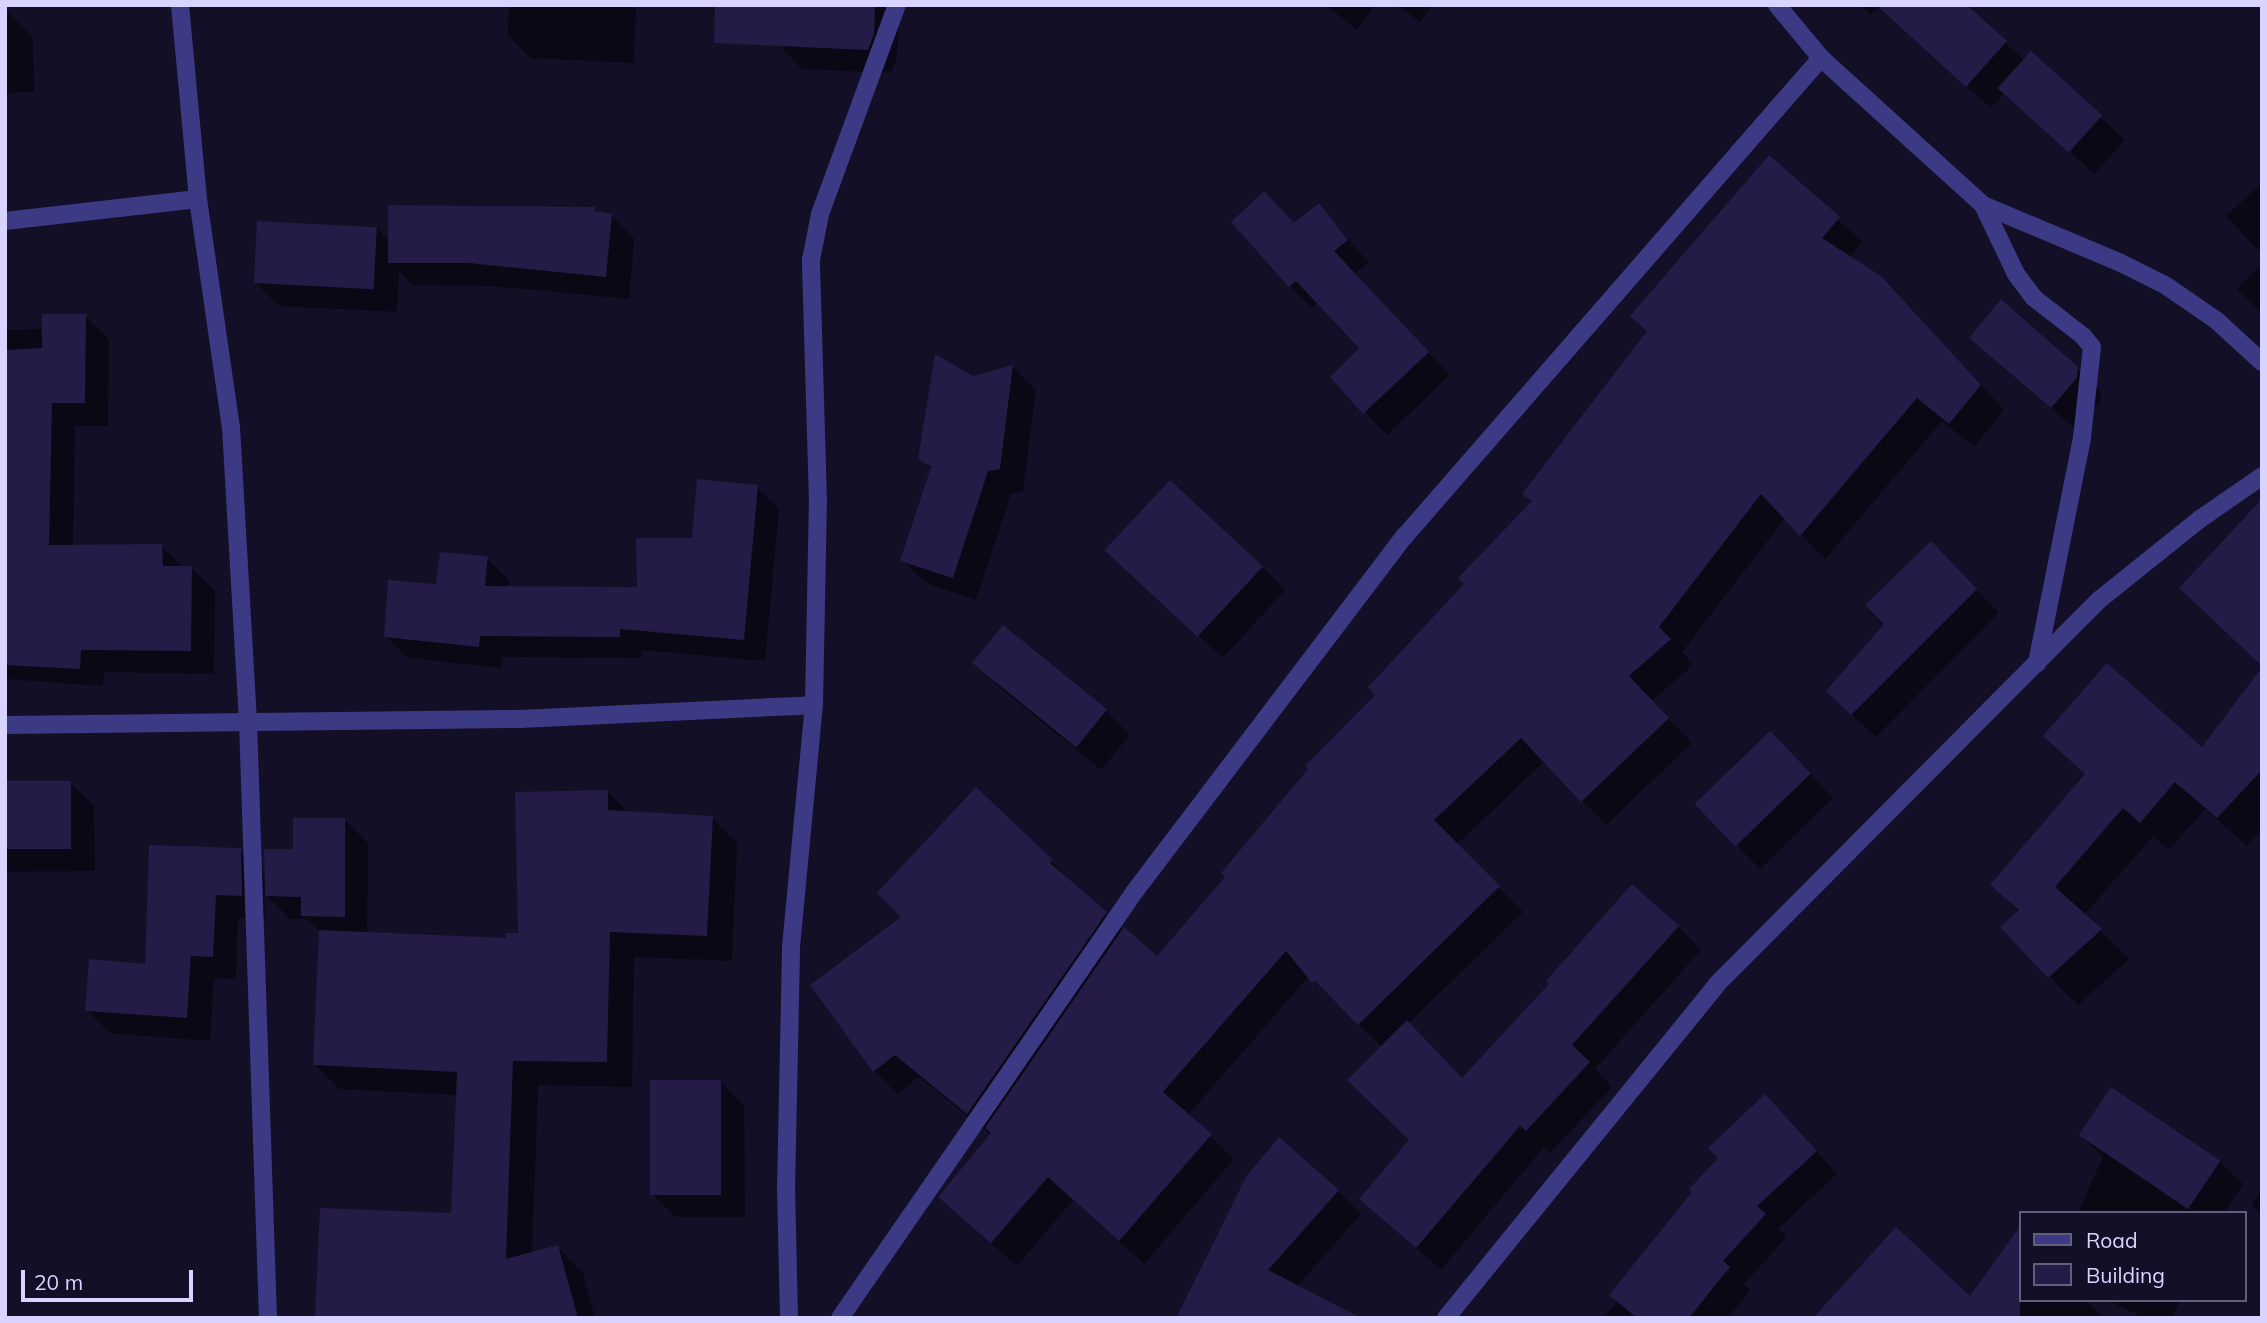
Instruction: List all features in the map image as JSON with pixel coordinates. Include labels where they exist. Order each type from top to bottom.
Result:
[{"type":"street","points":[[180,5],[198,199],[231,427],[248,722],[268,1318]]},
{"type":"street","points":[[789,1318],[786,1190],[791,947],[814,705],[818,501],[811,260],[820,214],[897,5]]},
{"type":"street","points":[[1777,5],[1821,58],[1983,205],[2121,263],[2165,285],[2216,320],[2262,362]]},
{"type":"street","points":[[840,1318],[1135,891],[1404,537],[1821,58]]},
{"type":"street","points":[[5,221],[198,199]]},
{"type":"street","points":[[1983,205],[2022,282],[2035,298],[2083,336],[2092,347],[2082,438],[2037,664]]},
{"type":"street","points":[[1446,1318],[1717,984],[2099,600],[2200,519],[2262,476]]},
{"type":"street","points":[[5,725],[520,719],[814,705]]},
{"type":"building","points":[[715,5],[875,5],[874,34],[868,50],[714,43]]},
{"type":"building","points":[[1876,5],[1967,5],[2007,41],[1966,87]]},
{"type":"building","points":[[2031,51],[2102,115],[2069,152],[1998,88]]},
{"type":"building","points":[[1769,155],[1840,217],[1822,238],[1881,276],[1981,385],[1949,424],[1917,398],[1800,536],[1761,494],[1659,627],[1671,639],[1629,676],[1669,718],[1581,802],[1521,738],[1434,820],[1500,886],[1358,1025],[1315,981],[1312,983],[1286,951],[1163,1092],[1212,1134],[1119,1241],[1048,1177],[991,1243],[938,1197],[991,1133],[985,1128],[1124,927],[1157,956],[1225,877],[1221,873],[1308,769],[1305,766],[1375,695],[1368,687],[1464,584],[1458,578],[1532,501],[1522,494],[1647,331],[1630,316]]},
{"type":"building","points":[[1264,191],[1294,223],[1319,203],[1348,240],[1334,251],[1429,352],[1363,414],[1330,377],[1359,348],[1296,281],[1289,287],[1231,222]]},
{"type":"building","points":[[388,205],[595,207],[595,211],[612,214],[606,277],[469,263],[388,263]]},
{"type":"building","points":[[257,221],[377,227],[374,289],[254,283]]},
{"type":"building","points":[[2001,299],[2078,367],[2077,378],[2051,408],[1969,338]]},
{"type":"building","points":[[42,314],[86,314],[85,403],[52,403],[49,545],[162,544],[163,566],[192,566],[191,651],[81,650],[80,669],[5,665],[5,350],[42,348]]},
{"type":"building","points":[[935,354],[973,376],[1013,365],[1000,469],[988,471],[953,578],[900,561],[931,467],[918,459]]},
{"type":"building","points":[[697,479],[758,485],[744,640],[620,629],[620,637],[480,636],[479,647],[384,637],[388,580],[436,584],[440,552],[488,556],[485,586],[637,587],[636,538],[692,538]]},
{"type":"building","points":[[1170,480],[1263,567],[1197,637],[1105,550]]},
{"type":"building","points":[[2262,499],[2262,666],[2179,588]]},
{"type":"building","points":[[1931,541],[1977,589],[1851,715],[1826,691],[1884,624],[1865,605]]},
{"type":"building","points":[[1003,625],[1107,709],[1076,747],[972,663]]},
{"type":"building","points":[[2107,663],[2202,747],[2262,667],[2262,770],[2217,818],[2175,782],[2140,823],[2123,808],[2055,887],[2102,929],[2048,978],[2000,927],[2019,910],[1990,885],[2085,774],[2043,736]]},
{"type":"building","points":[[1770,731],[1811,773],[1735,846],[1694,804]]},
{"type":"building","points":[[5,781],[71,781],[71,849],[5,849]]},
{"type":"building","points":[[976,787],[1053,860],[1050,863],[1107,912],[967,1114],[895,1055],[873,1072],[810,985],[901,917],[877,893]]},
{"type":"building","points":[[608,790],[608,810],[713,816],[707,936],[610,932],[607,1062],[513,1061],[506,1259],[558,1245],[578,1318],[315,1318],[320,1208],[451,1213],[457,1072],[313,1065],[319,930],[506,938],[506,933],[518,933],[515,792]]},
{"type":"building","points":[[293,818],[345,818],[345,917],[301,916],[301,897],[265,896],[264,849],[293,849]]},
{"type":"building","points":[[149,845],[241,848],[242,896],[216,895],[213,957],[191,956],[187,1018],[85,1011],[89,959],[145,964]]},
{"type":"building","points":[[1632,884],[1679,926],[1572,1045],[1590,1062],[1526,1131],[1520,1126],[1416,1248],[1359,1199],[1409,1140],[1347,1080],[1407,1020],[1462,1078],[1549,984],[1546,981]]},
{"type":"building","points":[[650,1080],[721,1080],[721,1195],[650,1195]]},
{"type":"building","points":[[2111,1087],[2220,1161],[2188,1209],[2079,1135]]},
{"type":"building","points":[[1765,1094],[1817,1151],[1757,1206],[1766,1214],[1723,1261],[1730,1267],[1689,1318],[1637,1318],[1609,1295],[1692,1192],[1689,1189],[1718,1158],[1708,1148]]},
{"type":"building","points":[[1279,1137],[1339,1190],[1268,1270],[1361,1318],[1176,1318],[1246,1177]]},
{"type":"building","points":[[1896,1227],[1970,1296],[2018,1229],[2020,1318],[1813,1318]]}]
